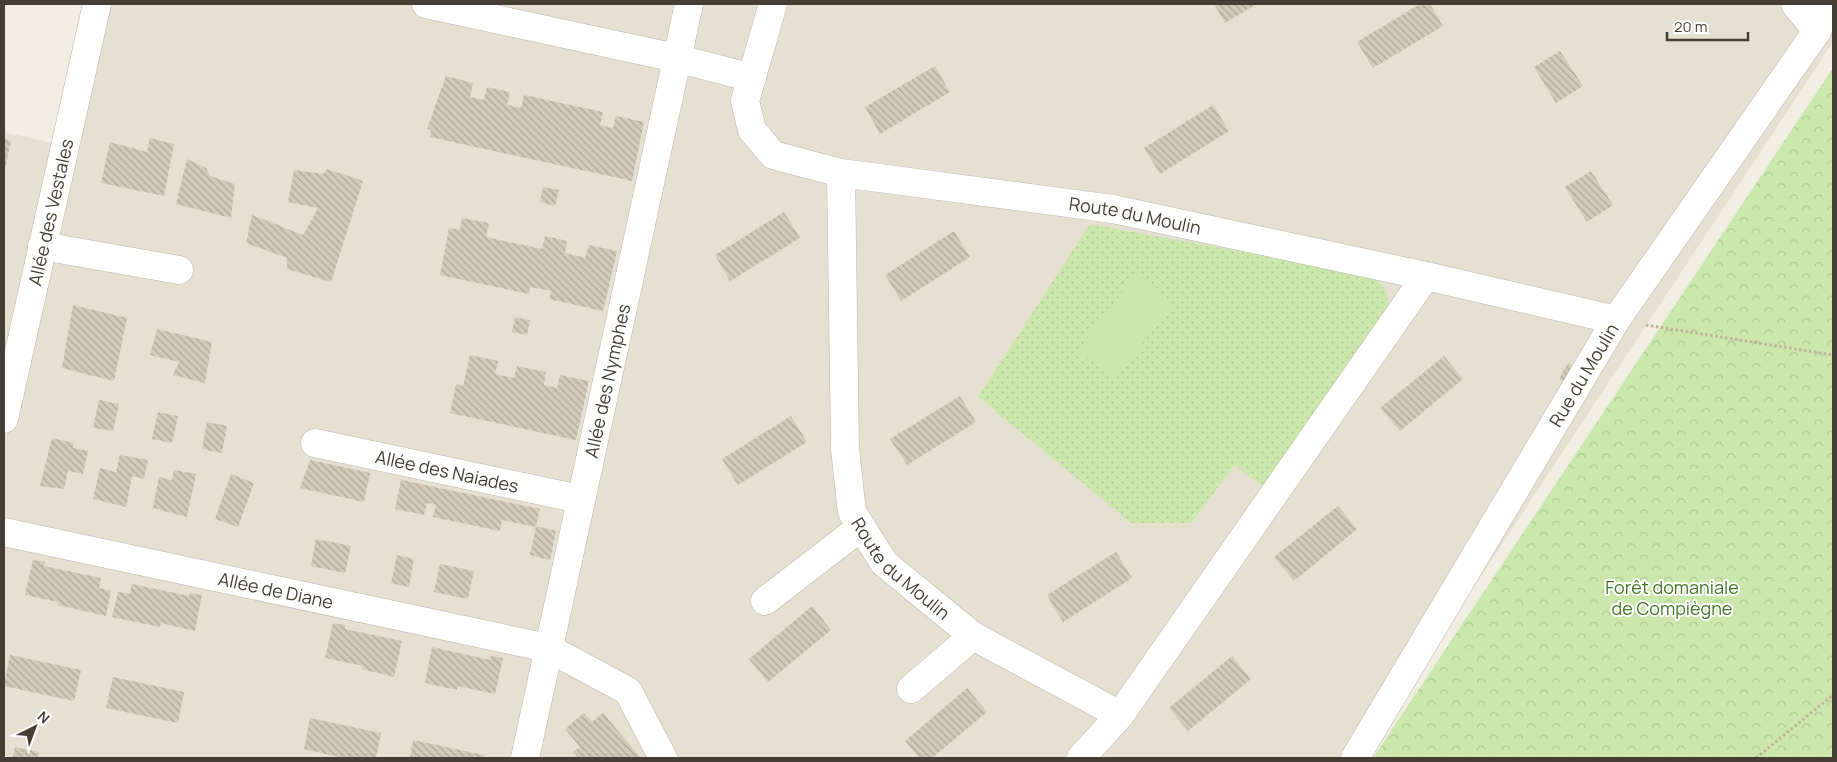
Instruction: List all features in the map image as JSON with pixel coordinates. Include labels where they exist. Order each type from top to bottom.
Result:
[{"type":"street","name":"Allée des Vestales","points":[[4,419],[97,4]]},
{"type":"street","points":[[426,4],[676,58],[752,78]]},
{"type":"street","name":"Allée des Nymphes","points":[[524,758],[688,4]]},
{"type":"street","name":"Route du Moulin","points":[[773,4],[745,101],[752,130],[773,155],[840,172],[1114,209],[1426,276],[1616,320]]},
{"type":"street","points":[[1795,4],[1817,31]]},
{"type":"street","name":"Rue du Moulin","points":[[1355,758],[1616,320],[1817,31],[1829,4]]},
{"type":"street","name":"Route du Moulin","points":[[840,172],[845,449],[852,512],[884,564],[974,636],[1120,715]]},
{"type":"street","points":[[42,246],[179,270]]},
{"type":"street","points":[[1081,758],[1120,715],[1426,276]]},
{"type":"street","name":"Allée des Naiades","points":[[315,442],[580,499]]},
{"type":"street","points":[[765,601],[861,527]]},
{"type":"street","name":"Allée de Diane","points":[[4,532],[548,648],[628,691],[663,758]]},
{"type":"street","points":[[911,689],[974,636]]},
{"type":"path","points":[[1616,320],[1833,355]]},
{"type":"path","points":[[1756,758],[1833,694]]},
{"type":"shaded area","points":[[97,4],[1833,4],[1833,42],[1361,758],[4,758],[4,132],[65,146]]},
{"type":"green space","name":"Forêt domaniale de Compiègne","points":[[1833,68],[1833,758],[1373,758]]},
{"type":"green space","points":[[1090,224],[1369,275],[1384,286],[1390,307],[1263,487],[1235,465],[1191,523],[1131,523],[978,397]]},
{"type":"green space","points":[[1136,275],[1173,304],[1114,380],[1078,350]]},
{"type":"building","points":[[1214,4],[1257,4],[1225,23]]},
{"type":"building","points":[[1420,4],[1430,4],[1443,26],[1373,68],[1357,42]]},
{"type":"building","points":[[1560,51],[1583,86],[1556,103],[1534,67]]},
{"type":"building","points":[[935,66],[950,92],[880,134],[865,107]]},
{"type":"building","points":[[446,76],[473,83],[470,97],[484,100],[487,87],[510,92],[507,105],[521,108],[524,95],[603,112],[600,125],[613,128],[616,116],[644,122],[632,181],[430,137],[431,130],[427,129]]},
{"type":"building","points":[[1213,105],[1229,131],[1160,174],[1144,148]]},
{"type":"building","points":[[150,138],[174,144],[164,196],[101,183],[110,142],[147,152]]},
{"type":"building","points":[[4,139],[11,141],[5,169],[4,169]]},
{"type":"building","points":[[187,159],[206,168],[210,176],[235,184],[231,218],[176,204]]},
{"type":"building","points":[[327,169],[363,181],[331,282],[287,269],[287,258],[246,243],[252,215],[303,235],[318,208],[288,202],[294,170],[323,174]]},
{"type":"building","points":[[1591,171],[1613,205],[1587,222],[1565,187]]},
{"type":"building","points":[[543,187],[559,190],[555,206],[540,202]]},
{"type":"building","points":[[784,212],[800,238],[730,281],[715,255]]},
{"type":"building","points":[[462,218],[489,223],[486,237],[542,249],[545,236],[567,241],[565,253],[585,258],[589,245],[617,251],[603,311],[549,299],[551,291],[530,287],[529,294],[440,275],[449,228],[460,230]]},
{"type":"building","points":[[954,231],[970,257],[901,301],[885,275]]},
{"type":"building","points":[[73,305],[127,318],[114,381],[62,368]]},
{"type":"building","points":[[515,317],[530,320],[527,335],[512,332]]},
{"type":"building","points":[[157,329],[212,342],[205,383],[173,375],[179,362],[150,355]]},
{"type":"building","points":[[470,355],[498,361],[495,374],[514,378],[517,366],[546,372],[544,385],[557,388],[560,375],[589,381],[576,440],[450,413],[456,384],[463,386]]},
{"type":"building","points":[[1444,356],[1463,379],[1400,431],[1380,408]]},
{"type":"building","points":[[1568,363],[1577,368],[1567,384],[1559,379]]},
{"type":"building","points":[[960,396],[976,422],[907,465],[890,439]]},
{"type":"building","points":[[99,400],[119,404],[113,431],[93,428]]},
{"type":"building","points":[[158,412],[178,416],[172,443],[152,439]]},
{"type":"building","points":[[791,416],[807,442],[738,485],[722,459]]},
{"type":"building","points":[[207,422],[227,426],[222,453],[202,449]]},
{"type":"building","points":[[52,438],[74,443],[73,448],[88,451],[83,474],[68,471],[64,489],[40,486]]},
{"type":"building","points":[[120,455],[148,460],[144,479],[132,476],[126,507],[93,499],[100,468],[116,472]]},
{"type":"building","points":[[310,460],[370,473],[364,502],[300,488]]},
{"type":"building","points":[[174,470],[196,474],[187,517],[153,508],[159,477],[172,480]]},
{"type":"building","points":[[231,474],[254,483],[238,527],[215,519]]},
{"type":"building","points":[[401,480],[540,509],[536,526],[556,531],[550,560],[530,555],[536,527],[502,520],[500,531],[433,517],[436,505],[427,503],[424,515],[395,509]]},
{"type":"building","points":[[1338,506],[1357,529],[1294,581],[1274,557]]},
{"type":"building","points":[[316,539],[351,546],[345,573],[311,566]]},
{"type":"building","points":[[1116,552],[1132,578],[1063,622],[1047,595]]},
{"type":"building","points":[[397,555],[414,559],[409,587],[391,583]]},
{"type":"building","points":[[33,560],[45,562],[44,566],[101,578],[99,588],[111,591],[106,616],[58,605],[58,602],[25,595]]},
{"type":"building","points":[[440,564],[474,571],[468,599],[434,592]]},
{"type":"building","points":[[132,584],[189,596],[190,593],[202,595],[195,631],[161,623],[160,627],[112,617],[118,592],[130,594]]},
{"type":"building","points":[[812,606],[831,630],[768,682],[749,659]]},
{"type":"building","points":[[333,623],[345,625],[345,629],[402,641],[394,677],[362,669],[363,666],[325,658]]},
{"type":"building","points":[[432,647],[490,660],[491,656],[503,658],[495,694],[458,686],[457,690],[425,683]]},
{"type":"building","points":[[10,655],[81,670],[74,701],[4,686]]},
{"type":"building","points":[[1232,656],[1251,679],[1188,731],[1169,708]]},
{"type":"building","points":[[113,677],[184,692],[178,723],[106,708]]},
{"type":"building","points":[[967,688],[987,712],[932,758],[919,758],[905,741]]},
{"type":"building","points":[[584,713],[592,722],[603,713],[641,758],[578,758],[573,752],[580,747],[565,729]]},
{"type":"building","points":[[310,718],[381,733],[376,758],[344,758],[304,749]]},
{"type":"building","points":[[413,740],[484,755],[484,758],[410,758]]},
{"type":"building","points":[[15,747],[39,752],[38,758],[13,758]]}]
